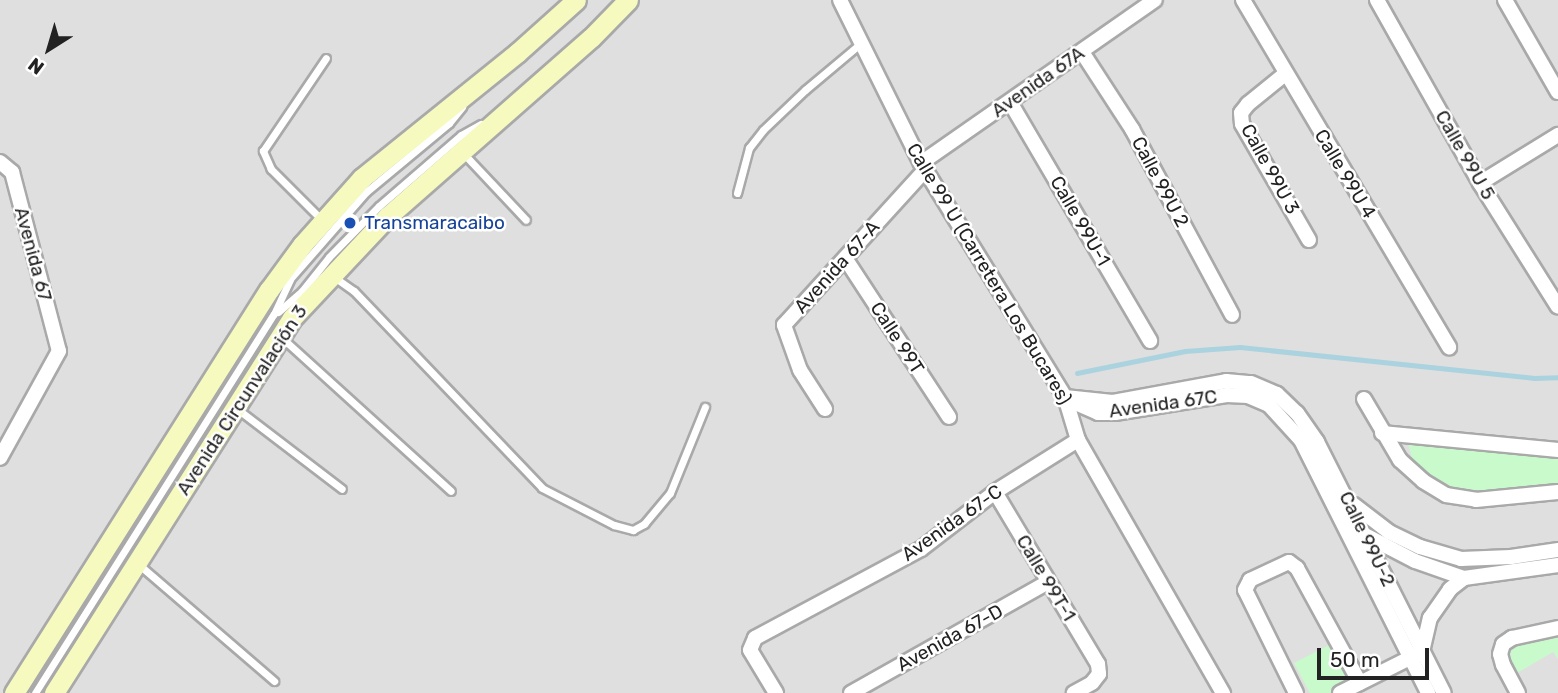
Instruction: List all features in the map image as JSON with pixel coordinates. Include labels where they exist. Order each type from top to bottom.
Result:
[{"type":"main road","name":"Avenida Circunvalación 3","points":[[14,693],[269,290],[323,221],[362,178],[484,80],[560,8],[576,0]]},
{"type":"main road","name":"Avenida Circunvalación 3","points":[[54,693],[292,318],[387,217],[591,38],[628,0]]},
{"type":"street","name":"Calle 99 U (Carretera Los Bucares)","points":[[840,0],[923,167],[1065,397],[1078,440],[1223,693]]},
{"type":"street","name":"Avenida 67A","points":[[923,167],[1155,0]]},
{"type":"street","name":"Calle 99U 4","points":[[1243,0],[1449,347]]},
{"type":"street","name":"Calle 99U 5","points":[[1377,0],[1480,183],[1558,307]]},
{"type":"street","points":[[1505,0],[1558,92]]},
{"type":"street","name":"Calle 99U 2","points":[[1082,52],[1132,129],[1232,315]]},
{"type":"street","name":"Calle 99U 3","points":[[1285,74],[1248,104],[1241,113],[1242,124],[1308,240]]},
{"type":"street","name":"Calle 99U-1","points":[[1010,102],[1150,341]]},
{"type":"street","points":[[1480,183],[1558,135]]},
{"type":"street","name":"Avenida 67","points":[[0,162],[12,172],[59,351],[0,458]]},
{"type":"street","name":"Avenida 67-A","points":[[825,409],[800,370],[784,325],[923,167]]},
{"type":"street","name":"Calle 99T","points":[[845,258],[949,418]]},
{"type":"street","name":"Avenida 67C","points":[[1065,397],[1098,413],[1115,413],[1227,395],[1273,400]]},
{"type":"street","points":[[1363,399],[1400,460],[1423,481],[1446,495],[1476,500],[1558,492]]},
{"type":"street","name":"Calle 99U-2","points":[[1273,400],[1297,413],[1317,442],[1364,534],[1416,655],[1429,693]]},
{"type":"street","name":"Calle 99U-2","points":[[1273,400],[1301,440],[1416,655],[1444,693]]},
{"type":"street","points":[[1382,433],[1558,450]]},
{"type":"street","name":"Avenida 67-C","points":[[776,693],[750,650],[750,644],[921,549],[995,492],[1078,440]]},
{"type":"street","name":"Calle 99T-1","points":[[995,492],[1098,664],[1099,674],[1092,683],[1074,693]]},
{"type":"street","points":[[1347,499],[1389,532],[1420,547],[1461,559],[1511,557],[1558,550]]},
{"type":"street","points":[[1340,514],[1364,534],[1415,561],[1464,578],[1558,565]]},
{"type":"street","points":[[1296,693],[1245,590],[1250,580],[1289,562],[1297,568],[1360,683]]},
{"type":"street","points":[[1340,693],[1416,655],[1434,610],[1450,589],[1464,578]]},
{"type":"street","name":"Avenida 67-D","points":[[851,693],[1048,582]]},
{"type":"street","points":[[1518,693],[1503,666],[1500,654],[1503,644],[1512,638],[1558,628]]},
{"type":"lane","points":[[737,193],[750,148],[763,130],[862,43]]},
{"type":"lane","points":[[323,221],[271,169],[263,151],[326,58]]},
{"type":"lane","points":[[35,693],[274,314],[290,279],[366,192],[449,123],[484,80]]},
{"type":"lane","points":[[274,314],[302,291],[329,257],[379,206],[451,144],[515,105]]},
{"type":"lane","points":[[462,152],[526,220]]},
{"type":"lane","points":[[330,275],[354,291],[542,488],[614,525],[633,530],[644,524],[670,493],[705,407]]},
{"type":"lane","points":[[280,337],[451,491]]},
{"type":"lane","points":[[235,407],[342,489]]},
{"type":"lane","points":[[136,563],[274,681]]},
{"type":"shaded area","points":[[0,0],[1558,0],[1558,693],[0,693]]},
{"type":"green space","points":[[1408,443],[1558,458],[1558,485],[1479,493],[1446,486],[1413,462]]},
{"type":"green space","points":[[1558,636],[1558,659],[1553,652],[1517,673],[1510,660],[1512,642]]},
{"type":"green space","points":[[1331,644],[1352,682],[1331,693],[1310,693],[1294,663]]},
{"type":"waterway","points":[[1077,373],[1185,351],[1240,347],[1534,378],[1558,377]]},
{"type":"place","name":"Transmaracaibo","points":[[350,223]]}]
